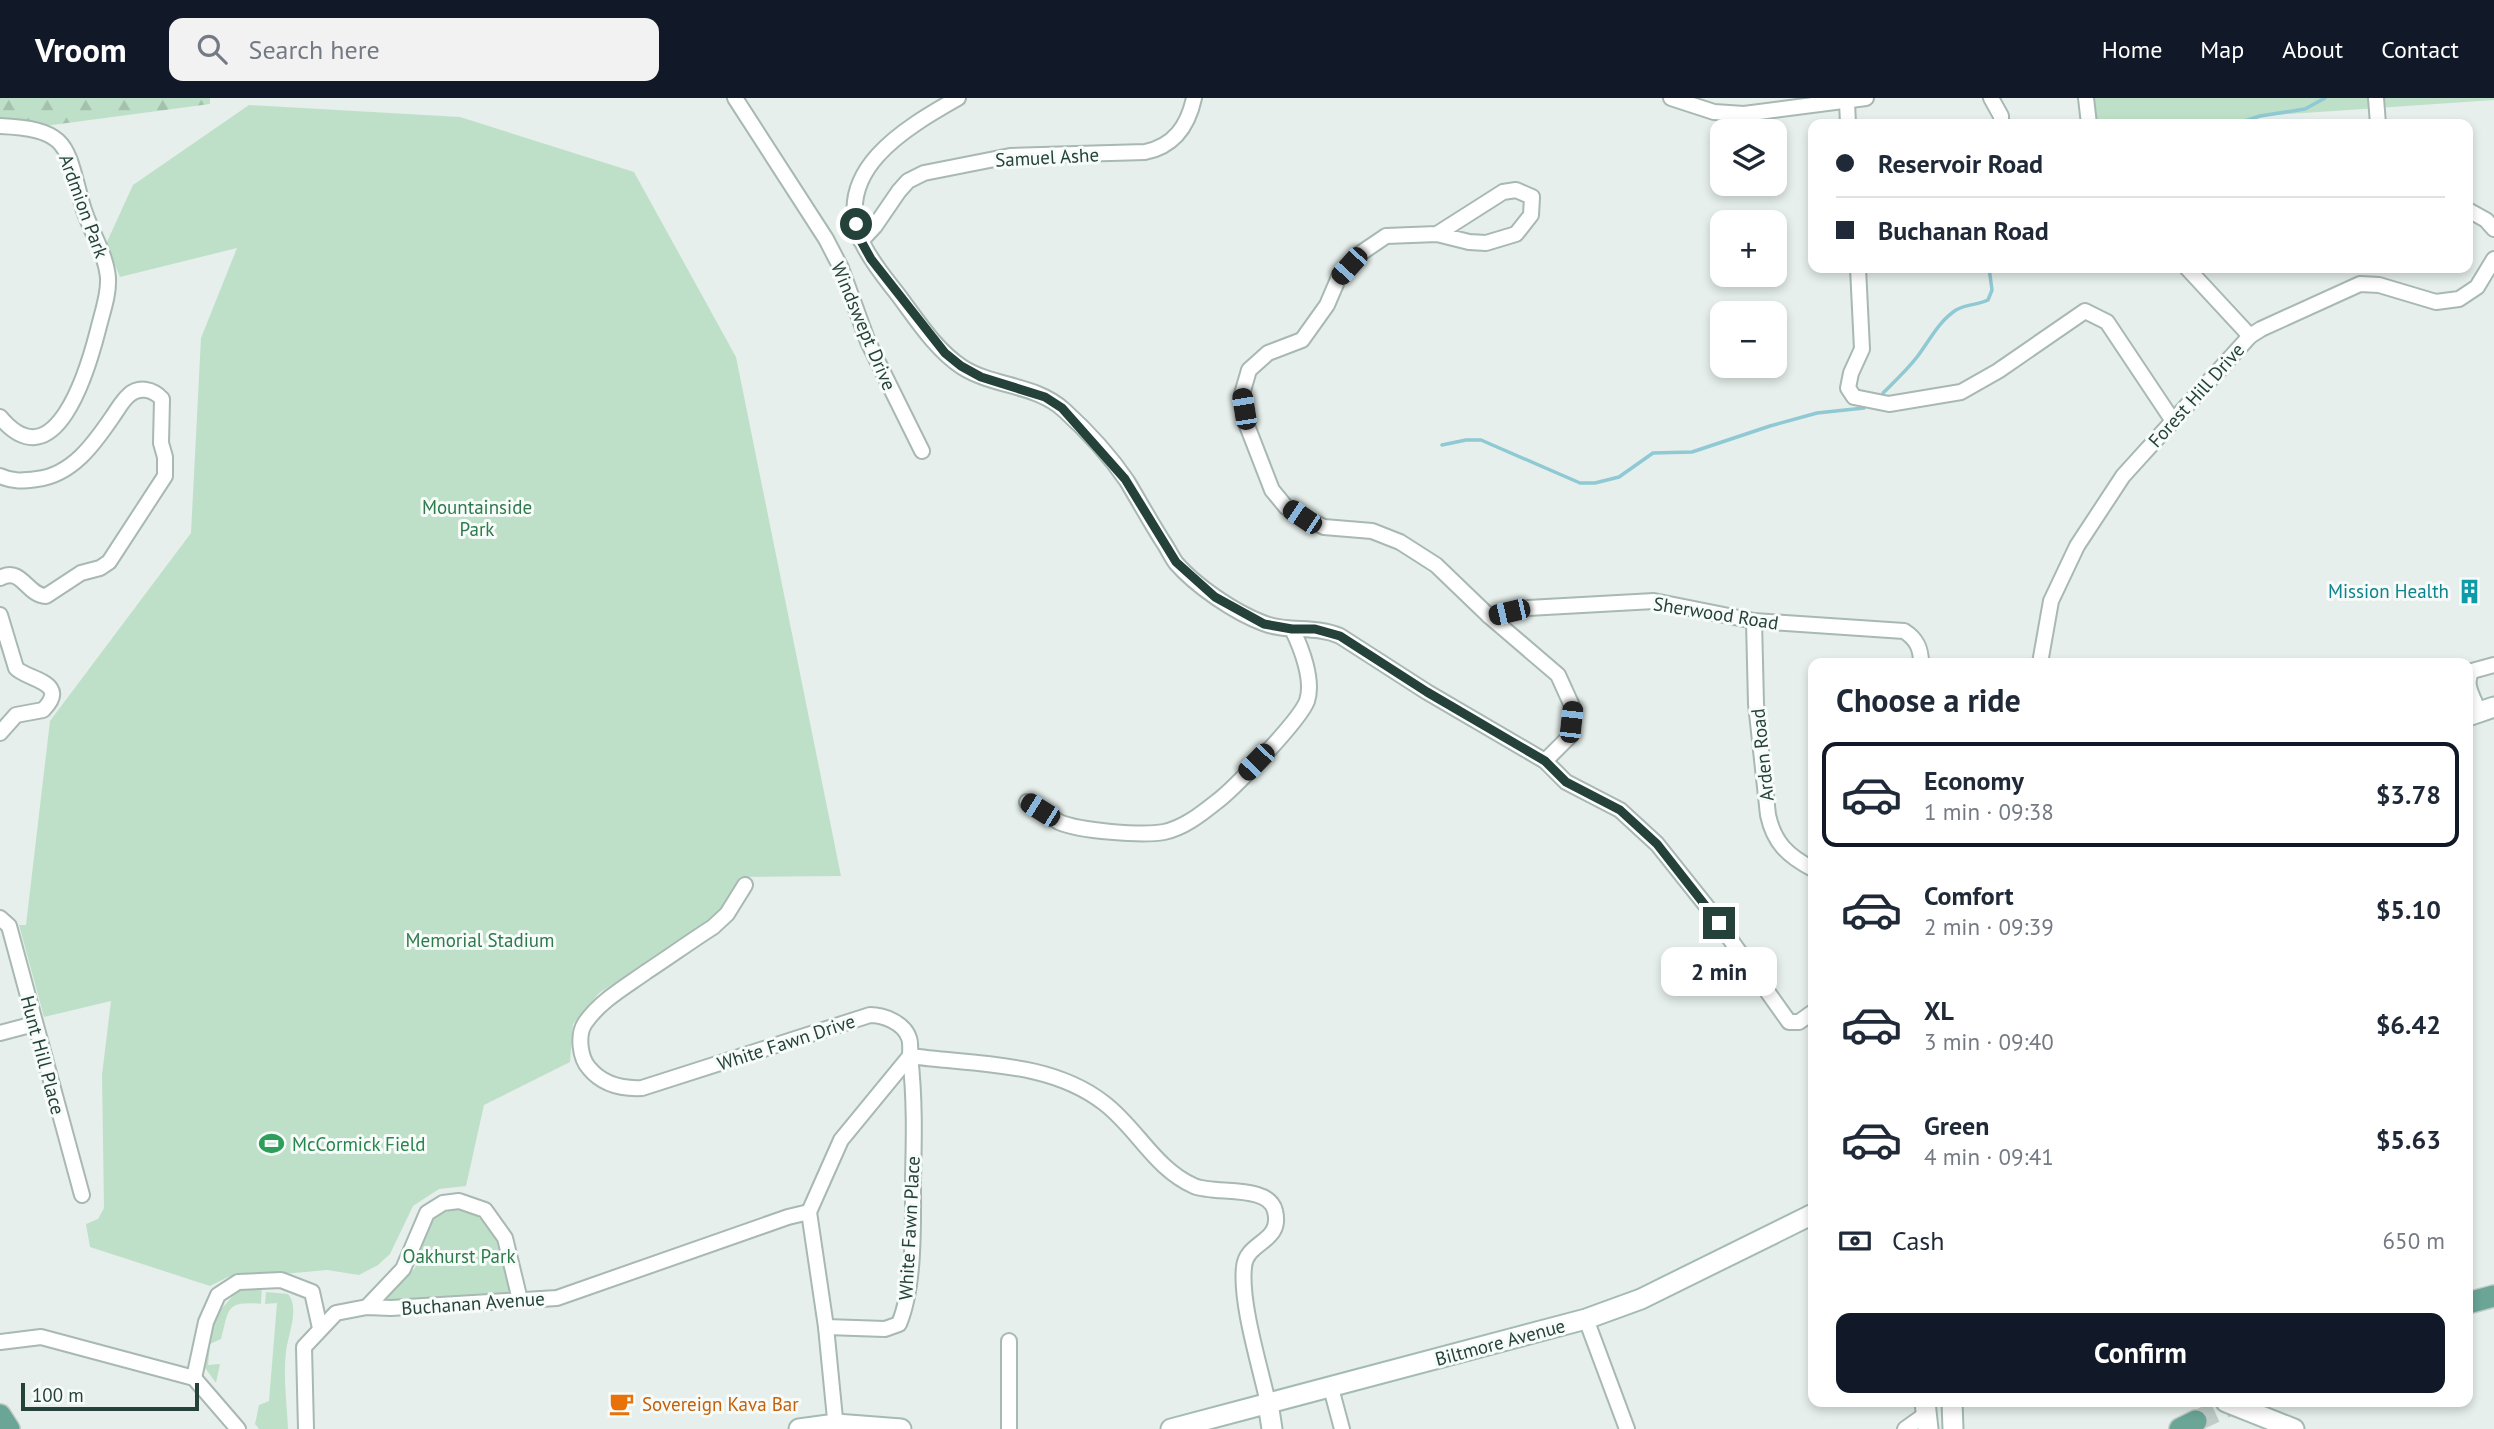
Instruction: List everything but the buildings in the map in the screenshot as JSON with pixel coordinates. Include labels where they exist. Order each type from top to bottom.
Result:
[{"type":"main road","name":"Biltmore Avenue","points":[[1171,1429],[1586,1319],[1641,1299],[1808,1216]]},
{"type":"main road","points":[[2473,1302],[2494,1296]]},
{"type":"main road","points":[[1268,1403],[1272,1429]]},
{"type":"main road","points":[[1952,1407],[1953,1429]]},
{"type":"main road","points":[[2234,1407],[2262,1424],[2294,1429]]},
{"type":"main road","points":[[0,1415],[9,1429]]},
{"type":"main road","points":[[799,1429],[901,1429]]},
{"type":"street","name":"Windswept Drive","points":[[735,98],[826,239],[841,268],[867,342],[922,451]]},
{"type":"street","points":[[958,98],[931,113],[870,162],[856,190],[854,202],[854,215],[861,241],[871,259],[945,353],[981,377],[1045,397],[1062,408],[1125,479],[1176,562],[1215,597],[1264,624],[1292,629],[1315,629],[1340,636],[1427,692],[1545,761],[1566,782],[1620,810],[1657,844],[1709,908],[1788,1022],[1800,1022],[1808,1016]]},
{"type":"street","name":"Samuel Ashe","points":[[861,241],[908,181],[924,173],[1010,156],[1145,152],[1158,149],[1181,131],[1189,118],[1194,98]]},
{"type":"street","points":[[1671,98],[1714,112],[1744,114],[1866,98]]},
{"type":"street","points":[[1991,98],[2001,119]]},
{"type":"street","points":[[2085,98],[2088,119]]},
{"type":"street","points":[[2376,98],[2378,119]]},
{"type":"street","points":[[1847,102],[1848,119]]},
{"type":"street","name":"Ardmion Park","points":[[0,126],[30,128],[47,132],[57,138],[65,150],[88,221],[105,261],[108,280],[105,304],[87,369],[58,425],[46,434],[34,437],[19,433],[1,422]]},
{"type":"street","points":[[1437,234],[1503,192],[1516,190],[1532,197],[1531,215],[1516,234],[1486,243],[1437,234],[1386,236],[1358,255],[1339,277],[1328,305],[1302,340],[1268,353],[1249,370],[1242,394],[1246,424],[1272,490],[1286,507],[1324,527],[1372,531],[1400,542],[1436,565],[1489,616],[1558,675],[1573,708],[1570,736],[1545,761]]},
{"type":"street","points":[[2473,213],[2494,228]]},
{"type":"street","name":"Forest Hill Drive","points":[[2040,658],[2051,601],[2064,569],[2113,489],[2250,336],[2360,284],[2379,285],[2436,302],[2459,299],[2472,291],[2483,279],[2494,259]]},
{"type":"street","points":[[1858,273],[1862,349],[1848,388],[1854,397],[1889,404],[1961,392],[1998,371],[2085,311],[2107,322],[2173,421]]},
{"type":"street","points":[[2193,273],[2250,336]]},
{"type":"street","points":[[0,476],[21,481],[45,478],[61,472],[87,451],[130,393],[146,389],[162,399],[161,443],[165,457],[165,476],[110,562],[96,570],[80,573],[46,596],[36,593],[17,576],[7,574],[0,578]]},
{"type":"street","name":"Sherwood Road","points":[[1489,616],[1528,608],[1654,601],[1754,621],[1904,631],[1917,643],[1921,658]]},
{"type":"street","points":[[0,615],[16,668],[21,673],[45,683],[51,692],[51,698],[43,710],[12,717],[0,733]]},
{"type":"street","name":"Arden Road","points":[[1754,621],[1756,704],[1771,831],[1779,845],[1808,866]]},
{"type":"street","points":[[1027,802],[1061,822],[1084,829],[1164,832],[1188,822],[1218,802],[1293,723],[1308,699],[1303,649],[1292,629]]},
{"type":"street","points":[[2473,671],[2494,665]]},
{"type":"street","points":[[2473,694],[2484,714]]},
{"type":"street","name":"White Fawn Drive","points":[[745,885],[727,914],[713,927],[606,1000],[583,1026],[580,1050],[583,1061],[591,1072],[622,1088],[642,1088],[870,1014],[884,1015],[903,1029],[909,1038],[911,1056]]},
{"type":"street","name":"Hunt Hill Place","points":[[0,918],[9,926],[82,1195]]},
{"type":"street","points":[[0,1033],[34,1024]]},
{"type":"street","points":[[836,1427],[826,1327],[809,1212],[841,1140],[911,1056],[1027,1069],[1053,1075],[1079,1087],[1105,1104],[1165,1168],[1184,1181],[1208,1191],[1249,1193],[1261,1195],[1271,1201],[1276,1212],[1271,1237],[1249,1252],[1243,1271],[1247,1307],[1268,1403]]},
{"type":"street","name":"White Fawn Place","points":[[826,1327],[885,1329],[899,1324],[906,1308],[913,1230],[914,1087],[911,1056]]},
{"type":"street","points":[[367,1307],[403,1269],[427,1213],[443,1203],[459,1200],[485,1210],[505,1238],[520,1300]]},
{"type":"street","name":"Buchanan Avenue","points":[[320,1328],[336,1313],[367,1307],[391,1308],[557,1298],[809,1212]]},
{"type":"street","points":[[194,1378],[206,1322],[218,1295],[238,1282],[281,1280],[312,1292],[320,1328],[304,1347],[306,1429]]},
{"type":"street","points":[[1586,1319],[1627,1429]]},
{"type":"street","points":[[0,1342],[41,1337],[194,1378],[238,1429]]},
{"type":"street","points":[[1009,1341],[1009,1429]]},
{"type":"street","points":[[1331,1388],[1342,1429]]},
{"type":"street","points":[[1905,1429],[1928,1412]]},
{"type":"green space","points":[[0,98],[210,98],[210,104],[0,132]]},
{"type":"green space","points":[[2086,98],[2494,98],[2248,119],[2088,119]]},
{"type":"green space","name":"Mountainside Park","points":[[249,105],[460,117],[634,172],[736,357],[841,876],[740,877],[720,909],[708,920],[599,993],[573,1024],[570,1062],[484,1105],[466,1186],[439,1189],[413,1206],[390,1254],[378,1265],[359,1275],[327,1270],[283,1274],[249,1273],[228,1277],[210,1286],[90,1247],[86,1224],[98,1219],[104,1208],[102,1075],[111,1001],[44,1017],[19,925],[26,925],[50,721],[191,533],[201,338],[237,248],[120,277],[106,244],[133,185]]},
{"type":"green space","name":"Oakhurst Park","points":[[453,1209],[473,1214],[490,1229],[500,1248],[510,1290],[507,1293],[391,1301],[387,1298],[390,1292],[415,1268],[425,1231],[434,1217]]},
{"type":"green space","points":[[262,1286],[261,1304],[241,1304],[230,1309],[221,1339],[210,1344],[208,1365],[220,1364],[216,1383],[203,1365],[215,1316],[240,1288]]},
{"type":"green space","points":[[266,1292],[288,1294],[293,1307],[285,1361],[288,1429],[259,1429],[255,1424],[259,1405],[269,1401],[277,1303],[265,1304]]},
{"type":"waterway","points":[[2251,119],[2305,109],[2325,98]]},
{"type":"waterway","points":[[1883,393],[1913,362],[1950,315],[1960,308],[1988,300],[1992,290],[1990,273]]},
{"type":"waterway","points":[[1442,445],[1481,440],[1580,483],[1595,483],[1619,477],[1653,453],[1692,452],[1817,413],[1864,408]]},
{"type":"tunnel","points":[[2196,1421],[2226,1407]]},
{"type":"place","name":"Mission Health","points":[[2469,591]]},
{"type":"place","name":"McCormick Field","points":[[272,1144]]},
{"type":"place","name":"Sovereign Kava Bar","points":[[622,1404]]},
{"type":"route","points":[[856,224],[861,241],[871,259],[945,353],[981,377],[1045,397],[1062,408],[1125,479],[1176,562],[1215,597],[1264,624],[1292,629],[1315,629],[1340,636],[1427,692],[1545,761],[1566,782],[1620,810],[1657,844],[1719,923]]},
{"type":"park label","name":"Memorial Stadium","points":[[480,940]]}]
